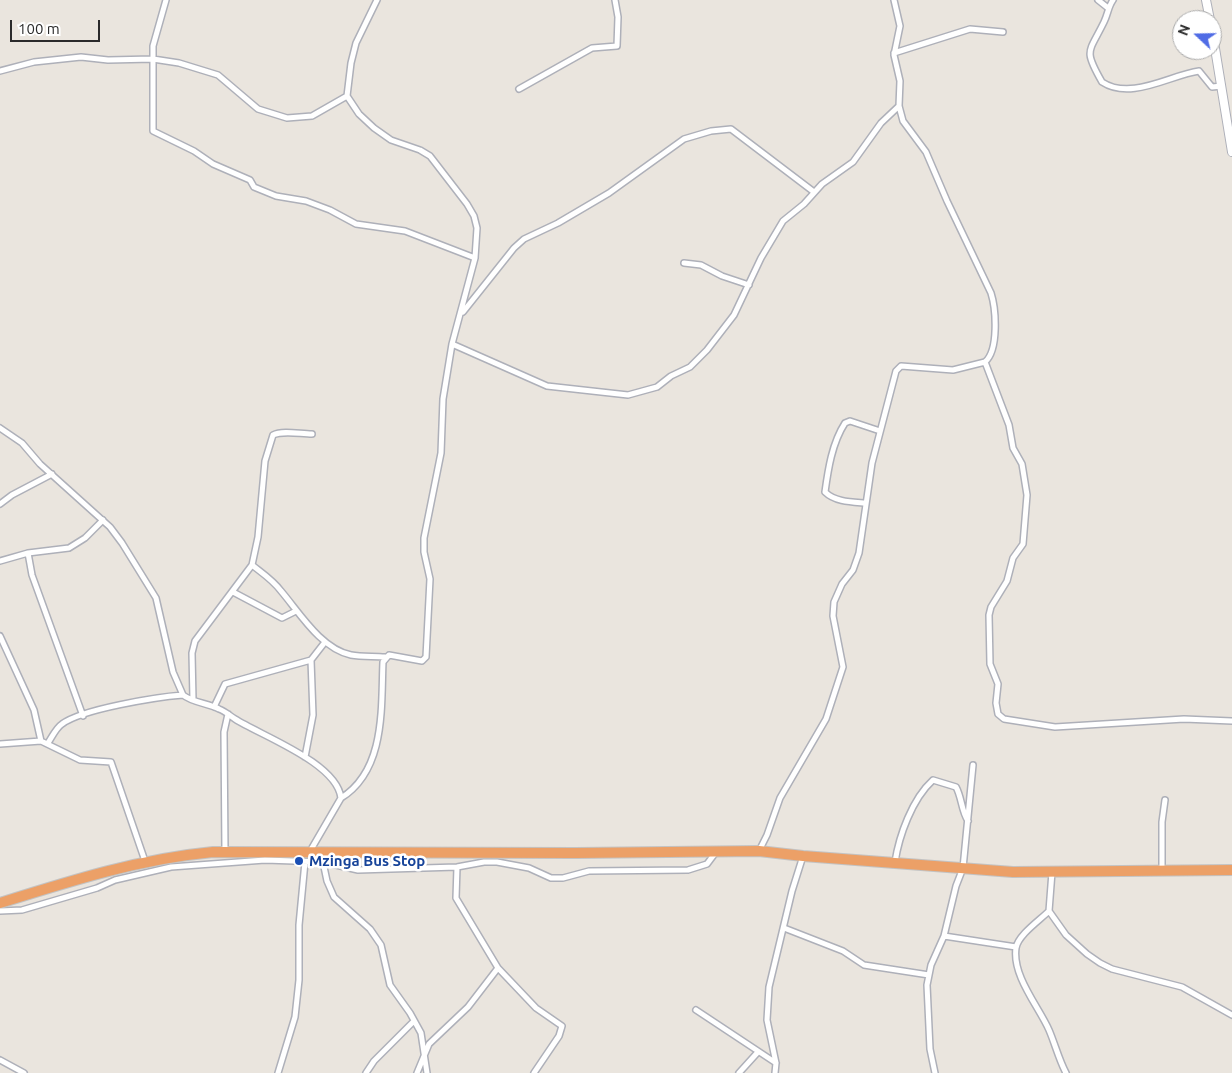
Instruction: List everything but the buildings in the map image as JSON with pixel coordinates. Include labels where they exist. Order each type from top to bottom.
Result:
[{"type":"highway","points":[[0,903],[110,869],[145,861],[182,855],[226,852],[308,857],[377,851],[758,851],[963,868],[1052,872],[1232,870]]},
{"type":"main road","points":[[1217,60],[1232,152]]},
{"type":"street","points":[[166,0],[153,46],[153,131],[194,151],[213,164],[250,180],[254,186],[276,196],[306,201],[330,210],[356,224],[405,231],[475,258]]},
{"type":"street","points":[[252,565],[280,590],[296,611],[325,642],[336,650],[350,655],[386,657],[389,655],[422,661],[426,657],[430,579],[424,552],[424,538],[440,452],[443,399],[452,344],[462,314],[475,258],[477,228],[474,216],[430,156],[420,150],[391,140],[374,128],[359,114],[347,96],[351,63],[356,43],[377,0]]},
{"type":"street","points":[[519,90],[592,48],[616,46],[618,17],[616,0]]},
{"type":"street","points":[[758,851],[767,835],[780,798],[826,719],[834,699],[843,667],[834,616],[834,602],[836,594],[856,564],[880,431],[898,368],[953,370],[985,362],[991,355],[994,340],[995,304],[992,293],[947,202],[926,152],[903,121],[899,106],[900,81],[894,53],[900,26],[894,0]]},
{"type":"street","points":[[1098,0],[1108,8]]},
{"type":"street","points":[[1113,0],[1108,8],[1106,20],[1090,48],[1089,55],[1105,84],[1127,88],[1150,86],[1199,72],[1212,87],[1222,86]]},
{"type":"street","points":[[894,53],[970,30],[1003,32]]},
{"type":"street","points":[[0,71],[63,58],[81,57],[108,60],[153,58],[179,63],[218,75],[247,101],[277,116],[312,116],[347,96]]},
{"type":"street","points":[[452,344],[547,386],[628,395],[657,387],[696,362],[732,318],[775,232],[791,213],[804,204],[836,172],[853,162],[881,123],[899,106]]},
{"type":"street","points":[[462,314],[520,242],[610,193],[644,166],[691,135],[728,128],[814,192]]},
{"type":"street","points":[[684,263],[701,265],[722,276],[749,285]]},
{"type":"street","points":[[985,362],[1008,425],[1013,448],[1022,464],[1028,495],[1023,544],[1014,558],[1007,581],[989,615],[990,664],[998,684],[996,703],[998,714],[1004,719],[1055,727],[1184,719],[1232,721]]},
{"type":"street","points":[[866,503],[844,501],[827,495],[825,492],[826,474],[837,438],[845,423],[850,421],[880,431]]},
{"type":"street","points":[[0,428],[22,443],[52,474],[103,520],[122,543],[156,598],[173,672],[183,695]]},
{"type":"street","points":[[193,700],[192,653],[195,641],[252,565],[258,537],[265,461],[273,435],[280,432],[312,434]]},
{"type":"street","points":[[0,504],[52,474]]},
{"type":"street","points":[[0,561],[28,553],[69,548],[85,538],[103,520]]},
{"type":"street","points":[[28,553],[32,575],[83,716]]},
{"type":"street","points":[[233,592],[282,618],[296,611]]},
{"type":"street","points":[[0,636],[34,710],[41,740]]},
{"type":"street","points":[[306,757],[313,715],[312,660],[325,642]]},
{"type":"street","points":[[0,651],[8,652]]},
{"type":"street","points":[[278,1073],[295,1017],[299,980],[299,925],[308,857],[341,798],[362,779],[376,747],[383,662],[386,657]]},
{"type":"street","points":[[214,707],[225,684],[312,660]]},
{"type":"street","points":[[48,743],[62,724],[83,716],[107,708],[183,695],[228,714],[306,757],[324,770],[340,792],[341,798]]},
{"type":"street","points":[[226,852],[224,732],[228,714]]},
{"type":"street","points":[[0,744],[41,740],[80,760],[111,762],[145,861]]},
{"type":"street","points":[[934,1073],[927,1006],[929,975],[933,960],[944,936],[956,886],[963,868],[968,821],[970,772],[973,764]]},
{"type":"street","points":[[895,862],[908,818],[924,789],[933,780],[956,787],[962,802],[962,809],[968,821]]},
{"type":"street","points":[[1162,870],[1162,822],[1165,800]]},
{"type":"street","points":[[0,911],[22,910],[54,899],[98,888],[115,880],[171,867],[308,857],[358,870],[457,867],[484,862],[497,862],[529,868],[551,878],[563,878],[589,871],[688,870],[707,864],[716,852]]},
{"type":"street","points":[[775,1073],[776,1063],[767,1020],[769,988],[792,891],[803,856]]},
{"type":"street","points":[[323,862],[327,881],[337,901],[374,933],[381,946],[390,985],[414,1021],[423,1040],[427,1073]]},
{"type":"street","points":[[457,867],[456,898],[498,968],[536,1008],[562,1026],[559,1036],[534,1073]]},
{"type":"street","points":[[1052,872],[1049,911],[1019,941],[1016,947],[1023,982],[1034,1005],[1048,1027],[1066,1073]]},
{"type":"street","points":[[1049,911],[1066,934],[1100,963],[1182,987],[1232,1015]]},
{"type":"street","points":[[784,928],[843,951],[864,965],[929,975]]},
{"type":"street","points":[[944,936],[1016,947]]},
{"type":"street","points":[[417,1073],[429,1044],[468,1007],[498,968]]},
{"type":"street","points":[[696,1010],[776,1063]]},
{"type":"street","points":[[366,1073],[374,1061],[414,1021]]},
{"type":"street","points":[[739,1073],[758,1052]]},
{"type":"street","points":[[0,1060],[24,1073]]},
{"type":"place","name":"Mzinga Bus Stop","points":[[299,861]]}]
